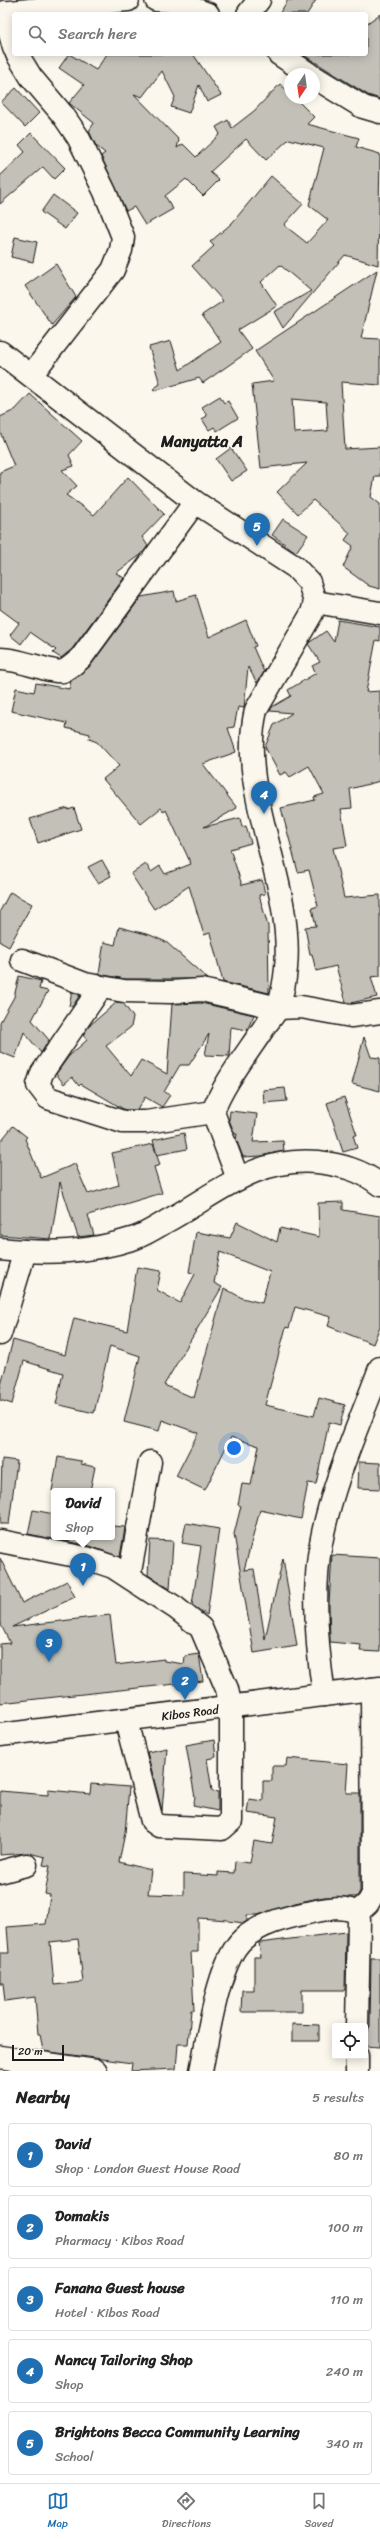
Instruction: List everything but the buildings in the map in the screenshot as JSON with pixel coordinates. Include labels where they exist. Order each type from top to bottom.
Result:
[{"type":"street","points":[[12,38],[6,9],[128,0]]},
{"type":"street","points":[[156,0],[173,1],[203,12]]},
{"type":"street","points":[[250,12],[259,0]]},
{"type":"street","points":[[18,56],[24,67],[64,114],[78,137],[105,192],[123,237],[121,250],[113,270],[32,374]]},
{"type":"street","points":[[282,56],[300,68]]},
{"type":"street","points":[[320,81],[363,107],[380,112]]},
{"type":"street","points":[[0,352],[32,374],[195,502],[295,567],[309,582],[315,602],[307,622],[256,710],[251,740],[252,774],[277,873],[285,929],[286,967],[278,1008],[222,1094],[213,1112],[238,1179]]},
{"type":"street","points":[[0,658],[20,660],[51,672],[63,671],[81,658],[195,502]]},
{"type":"street","points":[[315,602],[380,613]]},
{"type":"street","points":[[22,960],[85,984],[101,987],[137,992],[202,990],[278,1008],[301,1007],[351,1016],[380,1012]]},
{"type":"street","points":[[101,987],[42,1073],[38,1085],[48,1098],[124,1122],[146,1122],[213,1112]]},
{"type":"street","points":[[0,1249],[54,1253],[84,1250],[136,1237],[252,1171],[270,1165],[300,1160],[346,1167],[371,1178],[380,1185]]},
{"type":"street","points":[[0,1334],[25,1251]]},
{"type":"street","points":[[324,1694],[317,1614],[320,1545],[328,1510],[380,1368]]},
{"type":"street","points":[[129,1577],[150,1462]]},
{"type":"street","points":[[0,1541],[95,1560],[129,1577],[176,1608],[201,1628],[227,1689],[231,1708],[231,1822],[222,1829],[159,1826],[152,1821],[126,1721]]},
{"type":"street","points":[[357,1913],[368,1903],[373,1894],[376,1688]]},
{"type":"street","name":"Kibos Road","points":[[0,1735],[231,1708],[376,1688]]},
{"type":"street","points":[[0,1872],[26,1865]]},
{"type":"street","points":[[201,2071],[224,1969],[234,1949],[258,1928],[283,1918],[332,1909],[351,1909],[357,1913],[359,1920],[357,2023]]},
{"type":"street","points":[[0,2056],[46,2068],[96,2071]]},
{"type":"street","points":[[357,2059],[357,2071]]},
{"type":"place","name":"Brightons Becca Community Learning","points":[[257,546]]},
{"type":"place","name":"Nancy Tailoring Shop","points":[[264,814]]},
{"type":"place","name":"David","points":[[83,1586]]},
{"type":"place","name":"Fanana Guest house","points":[[49,1662]]},
{"type":"place","name":"Domakis","points":[[185,1700]]},
{"type":"district","name":"Manyatta A","points":[[202,441]]}]
